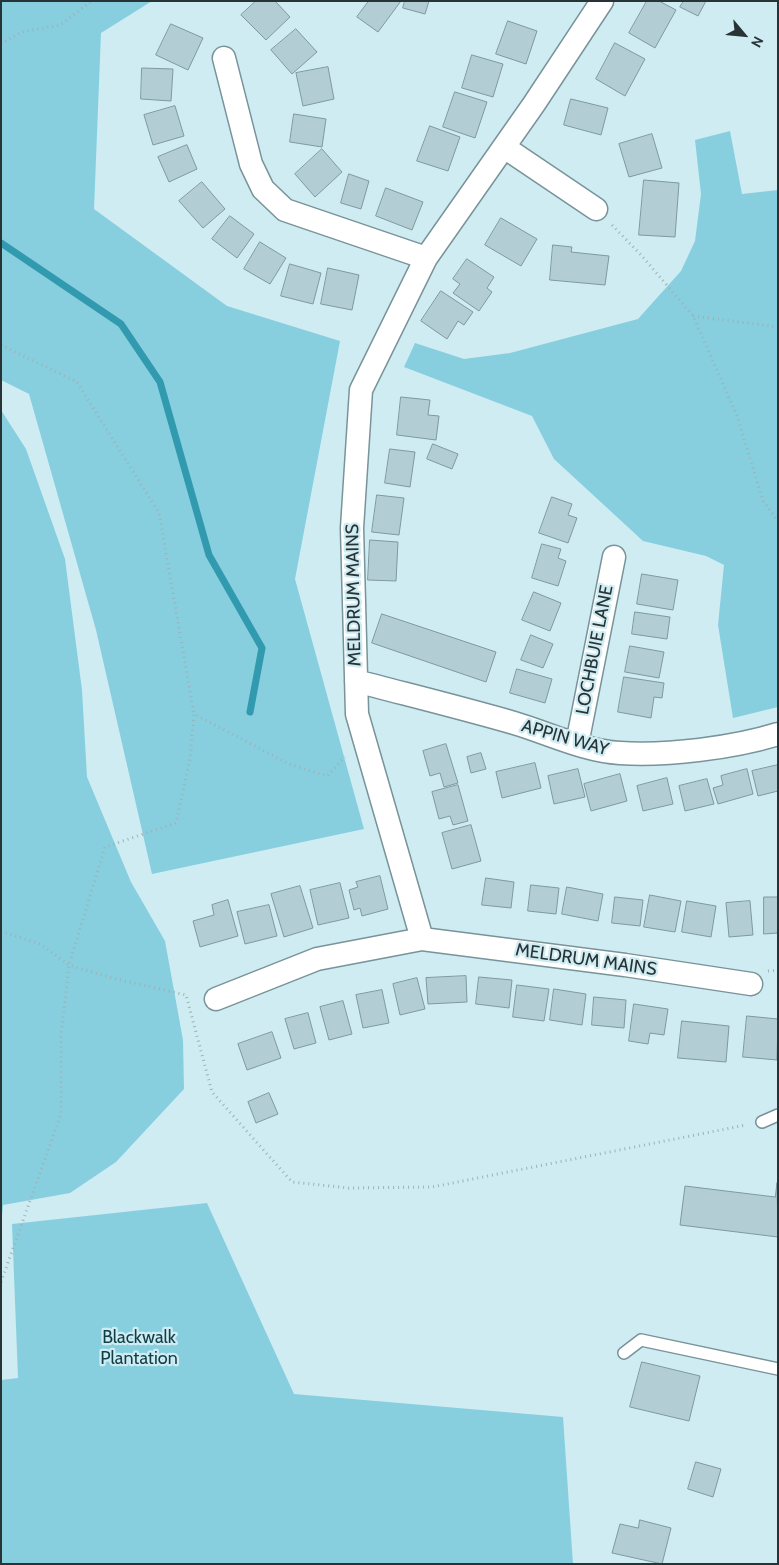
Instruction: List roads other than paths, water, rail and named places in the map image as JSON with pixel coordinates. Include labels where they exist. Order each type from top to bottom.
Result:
[{"type":"street","name":"MELDRUM MAINS","points":[[422,939],[357,714],[352,528],[361,390],[426,258],[504,147],[602,1]]},
{"type":"street","points":[[224,58],[251,164],[263,190],[285,210],[426,258]]},
{"type":"street","points":[[504,147],[596,209]]},
{"type":"street","name":"LOCHBUIE LANE","points":[[577,744],[614,557]]},
{"type":"street","name":"APPIN WAY","points":[[356,681],[514,723],[577,744],[619,753],[675,752],[778,734]]},
{"type":"street","name":"MELDRUM MAINS","points":[[216,999],[318,960],[422,939],[625,964],[751,984]]},
{"type":"lane","points":[[762,1122],[778,1115]]},
{"type":"lane","points":[[624,1353],[641,1340],[778,1369]]},
{"type":"waterway","points":[[1,243],[121,324],[160,382],[209,555],[262,648],[250,712]]},
{"type":"park label","name":"Blackwalk Plantation","points":[[139,1348]]}]
